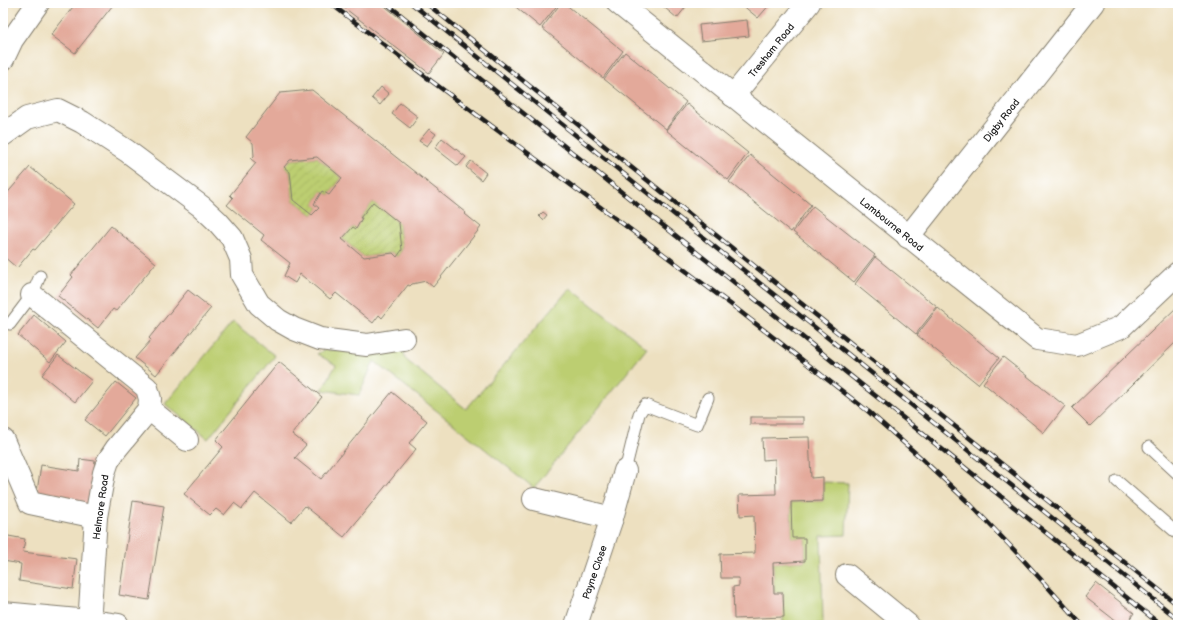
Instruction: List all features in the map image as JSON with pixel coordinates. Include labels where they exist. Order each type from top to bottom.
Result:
[{"type":"street","points":[[3,59],[12,40],[38,3]]},
{"type":"street","name":"Lambourne Road","points":[[618,3],[1036,339],[1077,345],[1121,326],[1178,273]]},
{"type":"street","name":"Tresham Road","points":[[733,96],[810,3]]},
{"type":"street","name":"Digby Road","points":[[908,237],[1093,3]]},
{"type":"street","points":[[4,131],[27,118],[58,110],[82,122],[111,140],[146,165],[202,207],[217,221],[232,238],[241,259],[242,275],[259,304],[278,320],[294,329],[320,339],[366,345],[404,339]]},
{"type":"street","points":[[32,295],[147,388],[150,399],[149,409],[184,443]]},
{"type":"street","name":"Helmore Road","points":[[89,623],[96,517],[108,461],[149,409]]},
{"type":"street","points":[[3,440],[30,502],[96,517]]},
{"type":"street","name":"Payne Close","points":[[576,625],[612,518],[625,471]]},
{"type":"street","points":[[534,498],[612,518]]},
{"type":"street","points":[[847,574],[908,625]]},
{"type":"street","points":[[3,613],[118,625]]},
{"type":"lane","points":[[10,324],[32,295],[40,276]]},
{"type":"lane","points":[[625,471],[639,414],[645,405],[697,425],[708,398]]},
{"type":"lane","points":[[1149,447],[1178,474]]},
{"type":"lane","points":[[1117,481],[1178,534]]},
{"type":"green space","points":[[317,157],[342,178],[329,195],[322,191],[314,204],[319,208],[312,215],[293,200],[290,172],[284,167],[290,160]]},
{"type":"green space","points":[[373,202],[399,223],[402,250],[397,257],[393,253],[364,257],[342,239],[353,227],[356,228],[362,218],[360,218]]},
{"type":"green space","points":[[570,288],[647,348],[534,488],[374,361],[359,395],[322,390],[336,365],[317,354],[324,350],[404,349],[405,359],[466,409]]},
{"type":"green space","points":[[233,322],[275,356],[208,439],[165,404]]},
{"type":"green space","points":[[823,482],[848,483],[846,535],[821,536],[823,624],[783,625],[783,593],[774,593],[773,563],[805,561],[805,538],[792,538],[791,502],[823,501]]},
{"type":"building","points":[[76,3],[111,3],[113,5],[75,53],[51,35]]},
{"type":"building","points":[[338,3],[381,3],[444,54],[429,73]]},
{"type":"building","points":[[511,3],[559,3],[540,27]]},
{"type":"building","points":[[561,3],[564,3],[623,51],[603,78],[542,28]]},
{"type":"building","points":[[659,3],[689,3],[677,18]]},
{"type":"building","points":[[771,3],[758,18],[741,4]]},
{"type":"building","points":[[747,20],[749,36],[701,41],[699,25]]},
{"type":"building","points":[[625,52],[686,102],[666,129],[604,79]]},
{"type":"building","points":[[381,87],[389,94],[380,105],[372,98]]},
{"type":"building","points":[[312,90],[466,213],[465,214],[481,227],[433,287],[426,281],[412,284],[410,286],[408,285],[382,318],[379,315],[373,323],[336,293],[330,299],[300,274],[295,283],[284,276],[290,263],[261,240],[264,235],[227,205],[233,198],[230,195],[256,163],[251,159],[254,156],[253,143],[246,137],[280,93]],"holes":[[[317,157],[342,178],[329,195],[322,191],[314,204],[319,208],[312,215],[293,200],[290,172],[284,167],[290,160]],[[373,202],[399,223],[402,250],[397,257],[393,253],[364,257],[342,239],[353,227],[356,229],[362,218],[360,218]]]},
{"type":"building","points":[[400,103],[418,117],[410,128],[392,114]]},
{"type":"building","points":[[687,104],[748,153],[728,180],[666,130]]},
{"type":"building","points":[[429,129],[436,134],[427,146],[419,141]]},
{"type":"building","points":[[442,138],[466,157],[458,166],[435,148]]},
{"type":"building","points":[[750,155],[811,205],[791,232],[729,182]]},
{"type":"building","points":[[471,161],[486,173],[481,180],[466,167]]},
{"type":"building","points":[[30,167],[74,204],[35,250],[33,249],[17,268],[3,256],[3,198]]},
{"type":"building","points":[[813,206],[875,255],[854,282],[793,232]]},
{"type":"building","points":[[543,212],[547,215],[543,220],[539,216]]},
{"type":"building","points":[[111,226],[156,263],[116,311],[113,309],[98,328],[58,296],[73,277],[71,275]]},
{"type":"building","points":[[875,257],[937,307],[916,334],[855,284]]},
{"type":"building","points":[[188,290],[211,308],[156,375],[135,358],[151,340],[149,338]]},
{"type":"building","points":[[1178,306],[1178,340],[1090,426],[1072,408]]},
{"type":"building","points":[[938,308],[999,358],[978,384],[917,335]]},
{"type":"building","points":[[34,315],[66,342],[50,362],[18,335]]},
{"type":"building","points":[[58,355],[92,381],[75,402],[42,375]]},
{"type":"building","points":[[1003,357],[1065,406],[1044,433],[983,383]]},
{"type":"building","points":[[279,362],[322,397],[292,434],[306,445],[295,458],[321,479],[392,392],[427,421],[409,443],[416,449],[344,537],[305,506],[291,522],[255,493],[242,509],[234,503],[224,515],[216,509],[210,515],[184,494],[223,447],[216,440]]},
{"type":"building","points":[[116,382],[136,398],[105,436],[85,420]]},
{"type":"building","points":[[750,417],[803,417],[803,424],[750,424]]},
{"type":"building","points":[[809,437],[811,478],[823,477],[823,501],[791,502],[792,538],[805,538],[805,561],[773,563],[774,593],[783,593],[784,617],[734,619],[733,587],[739,586],[739,578],[721,578],[720,554],[755,553],[754,515],[740,516],[739,495],[776,494],[775,459],[763,460],[762,438]]},
{"type":"building","points":[[80,459],[95,461],[89,505],[36,498],[41,465],[79,471]]},
{"type":"building","points":[[133,501],[164,506],[149,600],[119,595]]},
{"type":"building","points":[[3,535],[25,539],[23,552],[77,559],[73,589],[19,581],[21,564],[3,561]]},
{"type":"building","points":[[1096,583],[1134,613],[1125,625],[1121,625],[1085,597]]},
{"type":"railway","points":[[330,3],[426,77],[733,306],[869,412],[970,504],[1017,553],[1082,625]]},
{"type":"railway","points":[[386,3],[1161,625]]},
{"type":"railway","points":[[411,3],[1178,619]]},
{"type":"railway","points":[[426,3],[1178,605]]}]
